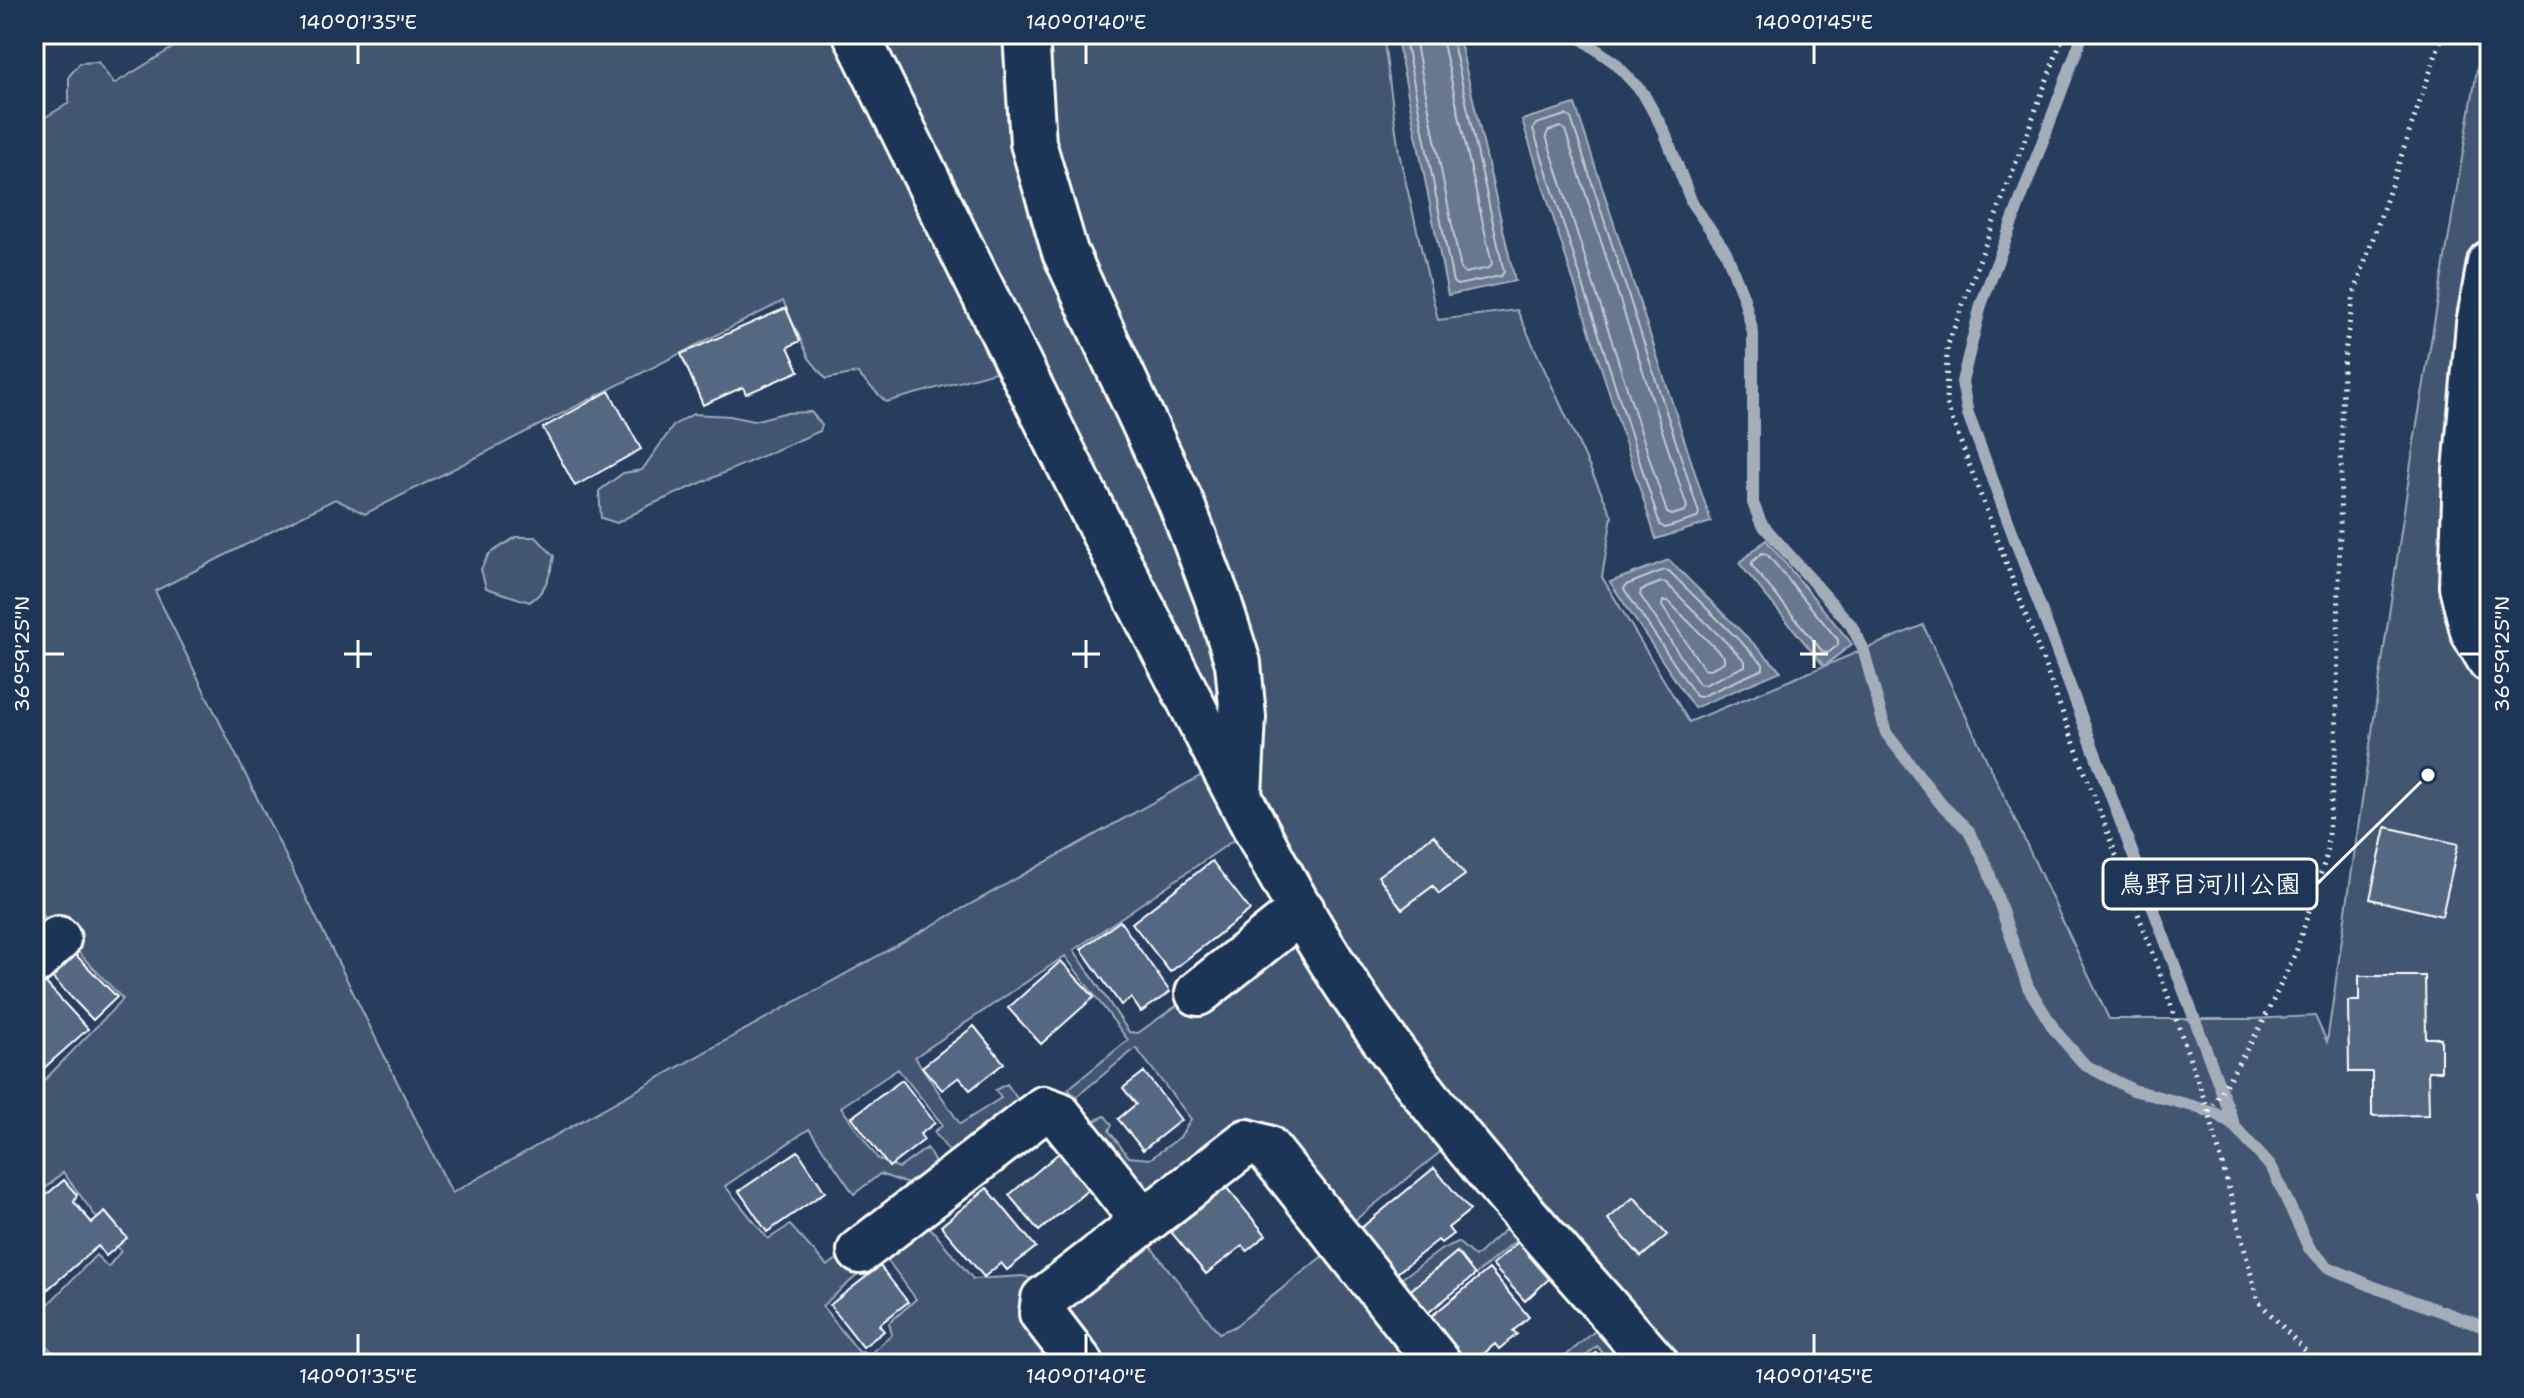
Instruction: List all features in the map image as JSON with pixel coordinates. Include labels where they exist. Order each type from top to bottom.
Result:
[{"type":"street","points":[[856,34],[1039,409],[1238,797],[1302,910],[1364,1012],[1427,1098],[1656,1364]]},
{"type":"street","points":[[1026,34],[1033,143],[1065,252],[1181,503],[1238,663],[1243,717],[1238,797]]},
{"type":"street","points":[[2490,263],[2479,324],[2467,456],[2462,586],[2473,631],[2490,660]]},
{"type":"street","points":[[1198,993],[1302,910]]},
{"type":"street","points":[[860,1251],[1044,1109],[1058,1114],[1144,1222]]},
{"type":"street","points":[[1081,1364],[1042,1313],[1044,1299],[1247,1142],[1267,1148],[1439,1364]]},
{"type":"path","points":[[2064,34],[1947,347],[1946,403],[2151,948],[2209,1113],[2258,1301],[2318,1364]]},
{"type":"path","points":[[2209,1113],[2262,1024],[2296,952],[2326,857],[2336,747],[2343,365],[2354,294],[2443,34]]},
{"type":"shaded area","points":[[195,34],[1383,34],[1399,153],[1438,320],[1517,310],[1612,516],[1602,577],[1689,722],[1923,625],[2109,1019],[2315,1016],[2327,1042],[2414,442],[2483,34],[2490,34],[2490,1364],[1669,1364],[1438,1091],[1251,799],[1035,361],[886,402],[857,373],[826,379],[809,358],[783,301],[365,514],[335,499],[155,591],[452,1193],[1204,774],[1237,838],[1074,950],[1129,1032],[1138,1033],[1179,1004],[1185,1009],[1298,940],[1444,1149],[1349,1225],[1242,1122],[1209,1141],[1157,1187],[1140,1193],[1087,1124],[1105,1116],[1112,1125],[1109,1131],[1129,1157],[1150,1159],[1180,1137],[1191,1119],[1136,1048],[1076,1097],[1068,1089],[1128,1040],[1065,956],[915,1057],[960,1124],[1001,1098],[995,1090],[1007,1084],[1021,1104],[951,1154],[934,1132],[943,1125],[898,1069],[841,1107],[878,1159],[899,1168],[927,1148],[935,1163],[908,1184],[880,1174],[854,1194],[809,1129],[725,1186],[768,1239],[790,1225],[827,1266],[846,1253],[860,1273],[822,1306],[859,1352],[871,1353],[892,1335],[889,1323],[916,1299],[886,1258],[929,1226],[973,1279],[1023,1276],[1070,1292],[1140,1242],[1150,1246],[1219,1333],[1234,1327],[1329,1251],[1416,1364],[1402,1364],[1392,1353],[1378,1364],[63,1364],[34,1332],[34,1319],[96,1255],[108,1267],[121,1251],[63,1172],[34,1199],[34,1091],[123,999],[34,906],[34,124],[69,103],[69,76],[80,63],[98,62],[114,84]]},
{"type":"shaded area","points":[[811,412],[822,425],[820,431],[648,506],[617,523],[601,518],[599,491],[623,473],[642,470],[674,425],[693,414],[753,421],[784,413]]},
{"type":"shaded area","points":[[516,537],[536,537],[554,556],[546,583],[529,602],[486,588],[481,569],[489,554]]},
{"type":"shaded area","points":[[1511,1224],[1520,1237],[1475,1275],[1457,1252],[1406,1294],[1374,1255],[1380,1253],[1401,1279],[1442,1249],[1458,1242],[1475,1257]]},
{"type":"shaded area","points":[[1601,1326],[1633,1364],[1612,1364],[1597,1346],[1577,1364],[1556,1364]]},
{"type":"water","points":[[1396,34],[1458,34],[1515,281],[1448,295]]},
{"type":"water","points":[[1575,104],[1711,522],[1656,539],[1522,120]]},
{"type":"water","points":[[1766,540],[1852,644],[1824,666],[1739,563]]},
{"type":"water","points":[[1669,560],[1781,671],[1694,708],[1610,582]]},
{"type":"building","points":[[786,308],[800,341],[788,347],[799,371],[746,394],[743,387],[703,405],[681,354]]},
{"type":"building","points":[[609,391],[641,449],[575,486],[543,428]]},
{"type":"building","points":[[2386,827],[2458,844],[2442,916],[2370,899]]},
{"type":"building","points":[[1434,835],[1465,875],[1439,894],[1433,886],[1402,909],[1378,876]]},
{"type":"building","points":[[1212,861],[1250,910],[1170,972],[1132,923]]},
{"type":"building","points":[[1120,921],[1170,992],[1141,1012],[1131,998],[1121,1005],[1081,949]]},
{"type":"building","points":[[73,952],[117,997],[93,1020],[49,974]]},
{"type":"building","points":[[1061,961],[1094,997],[1041,1044],[1008,1008]]},
{"type":"building","points":[[2359,976],[2425,976],[2426,1038],[2441,1038],[2441,1071],[2428,1071],[2429,1115],[2372,1116],[2372,1072],[2349,1072],[2348,1001],[2359,1001]]},
{"type":"building","points":[[45,982],[88,1029],[34,1077],[34,992]]},
{"type":"building","points":[[974,1026],[1004,1063],[970,1090],[959,1077],[942,1090],[922,1067]]},
{"type":"building","points":[[1144,1072],[1181,1120],[1143,1150],[1118,1119],[1136,1104],[1123,1088]]},
{"type":"building","points":[[902,1080],[935,1123],[920,1134],[924,1140],[889,1167],[852,1117]]},
{"type":"building","points":[[798,1151],[825,1192],[767,1232],[739,1191]]},
{"type":"building","points":[[1059,1153],[1089,1189],[1039,1231],[1009,1195]]},
{"type":"building","points":[[1434,1168],[1470,1210],[1448,1228],[1453,1234],[1441,1243],[1438,1240],[1397,1273],[1373,1245],[1368,1249],[1355,1233]]},
{"type":"building","points":[[64,1180],[77,1195],[74,1202],[92,1223],[105,1212],[127,1238],[106,1256],[98,1246],[48,1289],[34,1274],[34,1232],[37,1229],[34,1217],[40,1212],[34,1205]]},
{"type":"building","points":[[1226,1187],[1266,1235],[1247,1251],[1242,1246],[1206,1274],[1171,1232]]},
{"type":"building","points":[[987,1188],[1036,1247],[1007,1270],[1001,1263],[984,1277],[941,1226]]},
{"type":"building","points":[[2490,1192],[2490,1226],[2487,1227],[2477,1195]]},
{"type":"building","points":[[1634,1197],[1667,1235],[1641,1257],[1608,1219]]},
{"type":"building","points":[[1518,1242],[1550,1278],[1525,1301],[1492,1265]]},
{"type":"building","points":[[1457,1252],[1475,1275],[1424,1316],[1406,1294]]},
{"type":"building","points":[[880,1266],[908,1302],[879,1325],[884,1331],[863,1347],[830,1305]]},
{"type":"building","points":[[1489,1269],[1529,1317],[1513,1331],[1517,1334],[1499,1349],[1495,1344],[1472,1364],[1466,1364],[1428,1319]]},
{"type":"building","points":[[1596,1353],[1605,1364],[1584,1364]]},
{"type":"waterway","points":[[1575,34],[1615,63],[1643,93],[1664,131],[1692,203],[1726,252],[1744,299],[1753,333],[1753,503],[1761,523],[1851,625],[1863,648],[1886,733],[1941,804],[1968,830],[1986,864],[2028,987],[2056,1032],[2085,1065],[2133,1090],[2217,1114],[2235,1127],[2272,1168],[2309,1248],[2328,1267],[2490,1329]]},
{"type":"waterway","points":[[2083,34],[1981,305],[1962,382],[1968,414],[2235,1127]]},
{"type":"place","name":"鳥野目河川公園","points":[[2428,775]]}]
